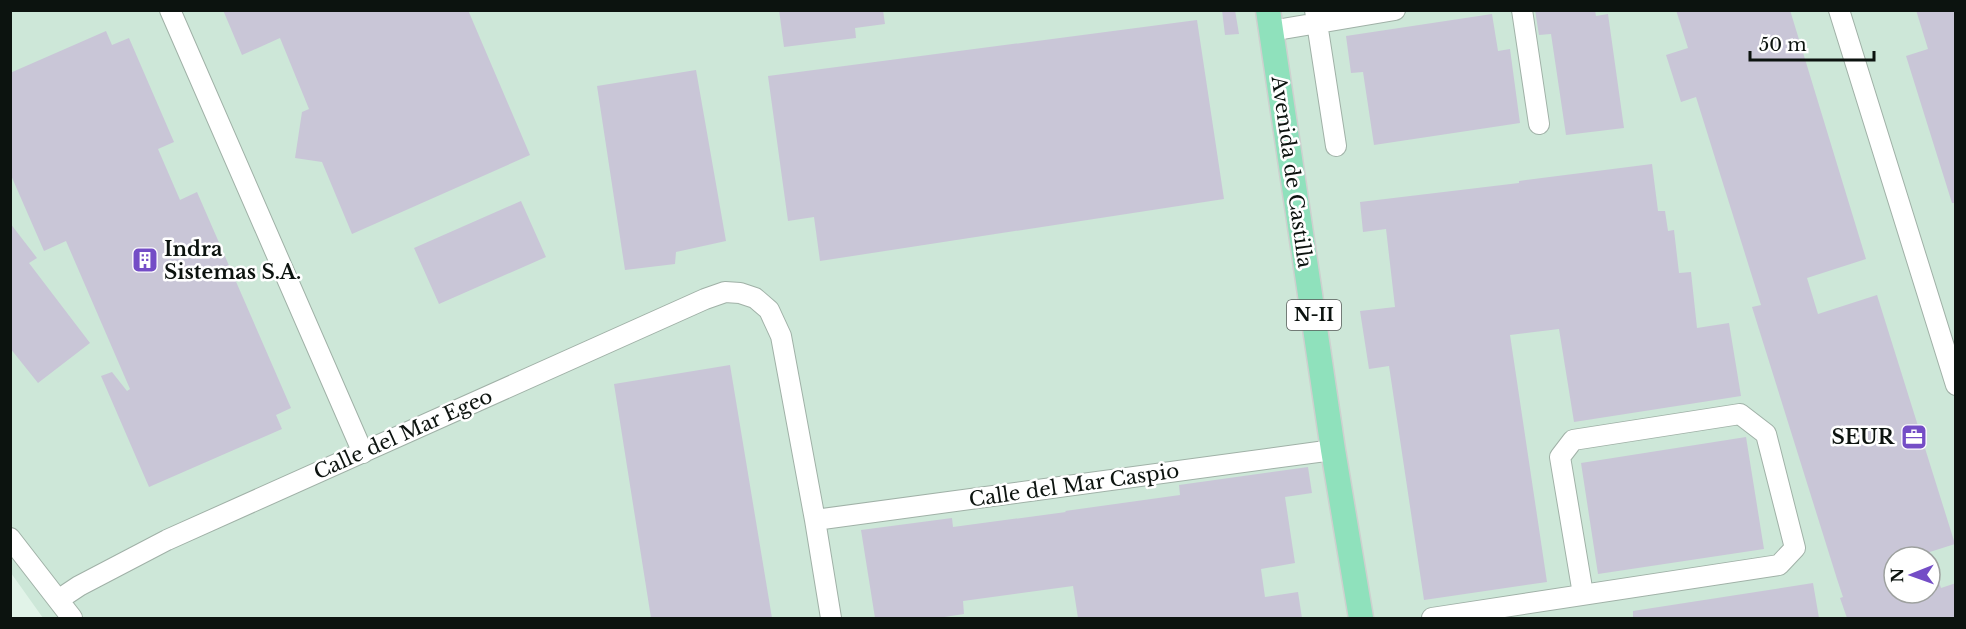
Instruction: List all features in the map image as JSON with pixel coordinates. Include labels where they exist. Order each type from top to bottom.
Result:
[{"type":"main road","name":"Avenida de Castilla","points":[[1270,21],[1333,450],[1361,618]]},
{"type":"street","points":[[170,10],[363,453]]},
{"type":"street","points":[[1270,21],[1395,10]]},
{"type":"street","points":[[1522,10],[1539,124]]},
{"type":"street","points":[[1839,10],[1956,385]]},
{"type":"street","points":[[1316,18],[1336,146]]},
{"type":"street","name":"Calle del Mar Egeo","points":[[58,600],[79,586],[167,540],[725,292],[740,293],[755,298],[769,310],[781,336],[814,520]]},
{"type":"street","points":[[1432,618],[1779,565],[1795,548],[1766,434],[1740,414],[1573,440],[1560,457],[1583,594]]},
{"type":"street","name":"Calle del Mar Caspio","points":[[814,520],[1333,450]]},
{"type":"street","points":[[814,520],[831,618]]},
{"type":"street","points":[[10,538],[72,618]]},
{"type":"shaded area","points":[[10,11],[1955,11],[1955,618],[43,618],[11,573]]},
{"type":"building","points":[[223,10],[468,10],[530,155],[352,234],[322,162],[295,158],[302,112],[309,109],[280,38],[242,55]]},
{"type":"building","points":[[779,10],[883,10],[885,24],[855,28],[856,38],[784,47]]},
{"type":"building","points":[[1222,10],[1235,10],[1239,34],[1225,35]]},
{"type":"building","points":[[1535,10],[1595,10],[1596,16],[1608,14],[1624,128],[1566,135],[1551,34],[1539,35]]},
{"type":"building","points":[[1676,10],[1790,10],[1866,259],[1807,278],[1818,314],[1877,295],[1955,544],[1942,548],[1942,545],[1882,545],[1882,605],[1942,605],[1942,588],[1956,583],[1956,618],[1847,618],[1840,598],[1843,597],[1752,307],[1761,305],[1696,97],[1681,102],[1666,55],[1688,48]]},
{"type":"building","points":[[1916,10],[1956,10],[1956,203],[1952,203],[1906,56],[1928,49]]},
{"type":"building","points":[[1492,14],[1498,51],[1510,49],[1520,123],[1374,145],[1363,72],[1351,73],[1346,36]]},
{"type":"building","points":[[1197,20],[1224,199],[820,261],[814,217],[788,221],[768,76]]},
{"type":"building","name":"Indra Sistemas S.A.","points":[[106,31],[112,45],[129,38],[174,142],[158,149],[180,200],[197,192],[291,408],[276,415],[282,429],[149,487],[101,376],[112,372],[127,391],[130,389],[66,241],[44,251],[10,173],[10,73]]},
{"type":"building","points":[[696,70],[726,241],[676,252],[675,264],[625,270],[597,86]]},
{"type":"building","points":[[1652,164],[1658,211],[1665,211],[1668,231],[1674,230],[1679,273],[1691,272],[1697,328],[1729,323],[1741,396],[1574,422],[1559,329],[1510,335],[1547,582],[1424,600],[1389,366],[1369,369],[1360,311],[1395,307],[1386,229],[1363,232],[1360,202]]},
{"type":"building","points":[[521,201],[546,257],[439,304],[414,248]]},
{"type":"building","points":[[10,223],[37,258],[29,263],[90,343],[38,383],[10,348]]},
{"type":"building","points":[[730,365],[772,618],[651,618],[614,384]]},
{"type":"building","points":[[1746,437],[1764,549],[1598,574],[1581,463]]},
{"type":"building","points":[[1308,467],[1312,493],[1285,497],[1295,563],[1261,569],[1265,597],[1298,592],[1302,618],[1078,618],[1073,586],[963,601],[964,614],[938,618],[875,618],[861,530],[952,518],[953,527],[1066,512],[1180,495],[1179,485]]},
{"type":"building","points":[[1813,583],[1819,618],[1633,618],[1633,611]]},
{"type":"place","name":"Indra Sistemas S.A.","points":[[145,260]]},
{"type":"place","name":"SEUR","points":[[1914,437]]}]
